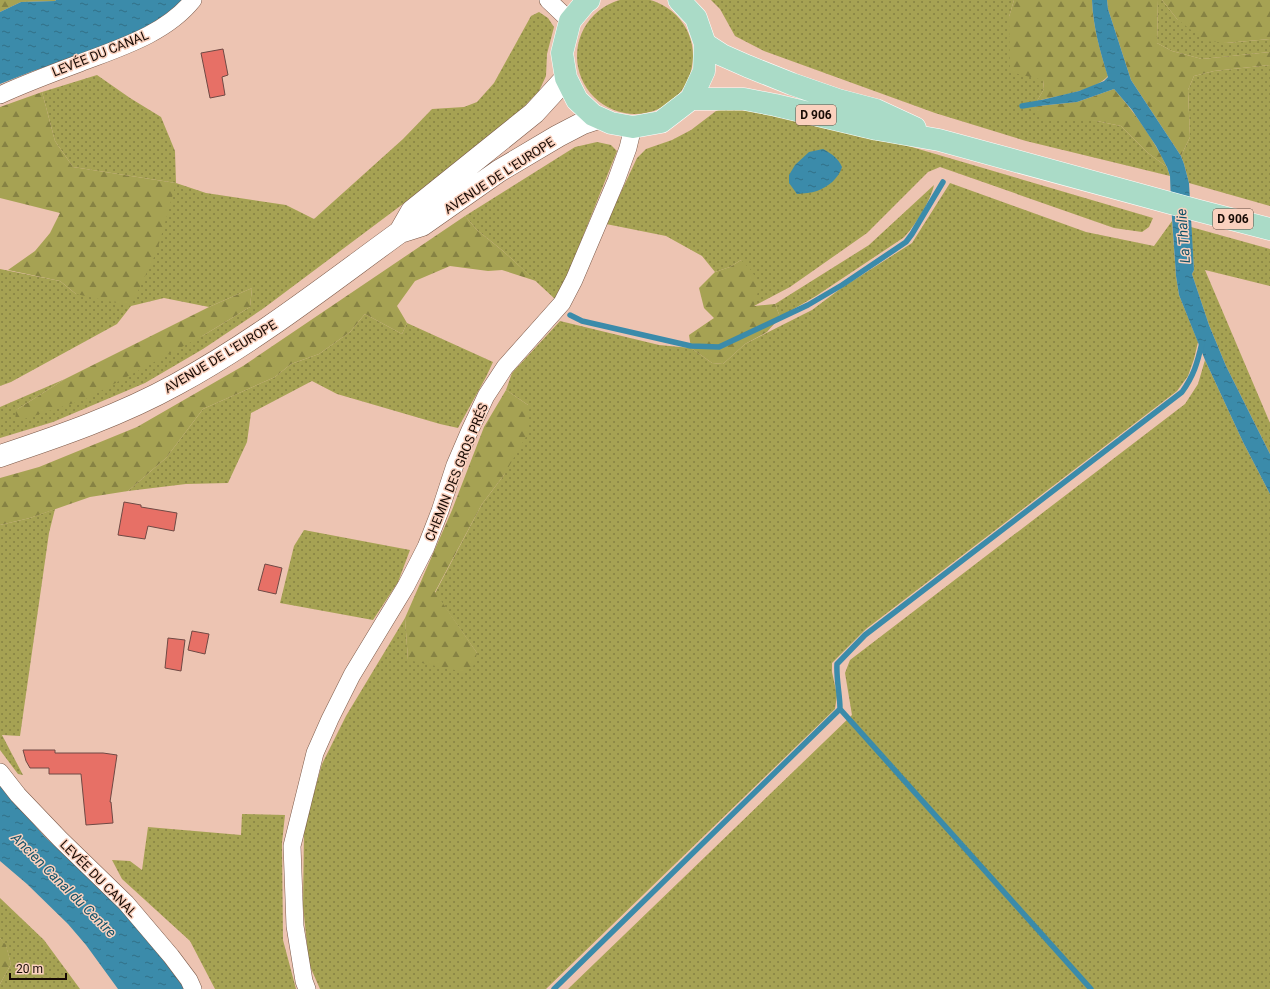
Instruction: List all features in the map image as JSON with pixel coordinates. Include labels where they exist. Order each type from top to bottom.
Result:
[{"type":"main road","points":[[589,0],[584,3],[570,21],[562,53],[566,78],[577,100],[598,118],[611,123],[633,127],[661,122],[691,99],[704,71],[705,44],[696,18],[679,0]]},
{"type":"main road","name":"D 906","points":[[705,44],[722,56],[831,98],[876,110],[939,140]]},
{"type":"main road","name":"AVENUE DE L'EUROPE","points":[[400,232],[412,211],[534,114],[566,78]]},
{"type":"main road","name":"D 906","points":[[691,99],[744,99],[876,129],[939,140],[1270,229]]},
{"type":"main road","name":"AVENUE DE L'EUROPE","points":[[0,456],[63,435],[134,406],[176,384],[256,336],[400,232],[422,225],[499,171],[583,123],[598,118]]},
{"type":"street","name":"LEVÉE DU CANAL","points":[[0,95],[27,82],[145,37],[171,21],[194,0]]},
{"type":"street","points":[[548,0],[570,21]]},
{"type":"street","name":"CHEMIN DES GROS PRÉS","points":[[307,989],[304,981],[295,926],[292,846],[315,753],[346,688],[373,639],[406,586],[426,546],[458,458],[486,396],[505,367],[562,303],[574,280],[616,181],[628,148],[633,127]]},
{"type":"street","name":"LEVÉE DU CANAL","points":[[0,772],[18,795],[60,839],[126,903],[171,956],[189,980],[193,989]]},
{"type":"green space","points":[[635,-2],[657,3],[676,15],[688,34],[693,56],[688,78],[676,97],[657,109],[635,114],[613,109],[594,97],[582,78],[577,56],[582,34],[594,15],[613,3]]},
{"type":"green space","points":[[0,0],[56,0],[21,2],[0,12]]},
{"type":"green space","points":[[711,0],[1014,0],[1009,17],[1043,80],[1044,89],[1037,101],[1029,107],[1121,126],[1148,153],[1167,167],[1170,176],[1026,141],[935,113],[764,51],[735,36],[720,9]]},
{"type":"green space","points":[[1014,0],[1092,0],[1097,39],[1108,76],[1094,86],[1037,101],[1044,89],[1043,80],[1010,72],[1009,17]]},
{"type":"green space","points":[[1107,0],[1158,0],[1157,43],[1172,51],[1202,59],[1270,52],[1270,65],[1214,71],[1194,76],[1188,90],[1190,137],[1181,156],[1131,80],[1108,9]]},
{"type":"green space","points":[[1158,0],[1162,0],[1177,19],[1226,43],[1270,39],[1270,52],[1202,59],[1172,51],[1157,43]]},
{"type":"green space","points":[[1162,0],[1270,0],[1270,39],[1226,43],[1205,41],[1177,19]]},
{"type":"green space","points":[[539,12],[548,18],[554,27],[547,54],[546,76],[539,91],[513,118],[447,171],[264,308],[203,349],[145,383],[53,422],[0,438],[0,407],[65,379],[16,410],[204,335],[250,307],[252,288],[209,307],[164,298],[131,306],[117,324],[11,382],[0,386],[0,269],[60,281],[76,294],[176,183],[206,193],[286,205],[314,219],[403,139],[432,109],[464,107],[477,102],[494,83],[531,16]]},
{"type":"green space","points":[[1270,65],[1270,206],[1189,183],[1181,156],[1190,137],[1188,90],[1194,76],[1214,71]]},
{"type":"green space","points":[[97,75],[161,117],[175,151],[176,183],[73,167],[55,141],[42,92]]},
{"type":"green space","points":[[1114,89],[1143,126],[1167,167],[1148,153],[1121,126],[1097,121],[1045,119],[1029,107],[1077,102]]},
{"type":"green space","points":[[42,92],[55,141],[73,167],[176,183],[157,251],[131,306],[76,294],[60,281],[8,270],[35,251],[50,233],[60,213],[0,198],[0,107]]},
{"type":"green space","points":[[728,108],[760,113],[881,138],[1153,218],[1149,227],[1142,232],[1114,228],[940,167],[928,172],[867,233],[790,287],[754,306],[741,260],[730,267],[715,272],[702,256],[666,236],[606,224],[637,158],[646,149],[672,140],[691,130],[716,111]]},
{"type":"green space","points":[[597,142],[611,145],[617,151],[564,284],[555,299],[503,251],[477,230],[465,216],[575,147]]},
{"type":"green space","points":[[950,183],[1086,232],[1154,246],[1172,221],[1179,295],[1198,342],[1188,376],[1177,391],[866,629],[832,663],[832,672],[837,695],[835,709],[546,989],[320,989],[309,964],[303,906],[304,829],[322,764],[346,716],[405,618],[408,660],[477,653],[435,593],[482,504],[504,475],[528,405],[506,390],[512,373],[560,321],[659,345],[691,348],[712,363],[723,364],[745,344],[812,310],[840,289],[912,243]]},
{"type":"green space","points":[[934,185],[922,213],[903,238],[816,296],[780,317],[775,304],[869,245]]},
{"type":"green space","points":[[465,216],[477,230],[536,281],[502,270],[488,271],[450,266],[415,281],[397,306],[407,323],[402,334],[365,314],[350,332],[319,354],[291,364],[275,377],[203,409],[166,458],[128,491],[90,497],[30,518],[0,525],[0,478],[39,467],[137,427],[243,366]]},
{"type":"green space","points":[[1191,227],[1270,249],[1270,286],[1205,270],[1270,423],[1270,454],[1226,366],[1209,325],[1192,274],[1194,270]]},
{"type":"green space","points":[[741,260],[750,269],[760,284],[754,306],[775,304],[780,317],[767,332],[745,344],[723,364],[712,363],[691,348],[689,335],[714,318],[704,308],[699,288],[715,272],[730,267]]},
{"type":"green space","points":[[252,288],[250,307],[204,335],[86,399],[15,422],[16,410],[65,379],[209,307]]},
{"type":"green space","points":[[365,314],[402,334],[407,323],[493,362],[458,428],[337,394],[312,381],[251,413],[247,442],[228,483],[186,484],[128,491],[166,458],[203,409],[275,377],[291,364],[319,354],[350,332]]},
{"type":"green space","points":[[1205,360],[1243,442],[1270,494],[1270,989],[568,989],[852,715],[845,673],[850,660],[1185,404],[1198,384]]},
{"type":"green space","points":[[506,390],[528,405],[528,433],[504,475],[482,504],[435,592],[477,653],[474,665],[464,672],[408,660],[405,618],[452,510],[484,427]]},
{"type":"green space","points":[[55,509],[49,533],[20,736],[2,735],[23,775],[18,774],[0,750],[0,525],[30,518]]},
{"type":"green space","points":[[304,530],[410,550],[398,582],[373,620],[280,603],[294,546]]},
{"type":"green space","points":[[242,814],[285,815],[282,843],[283,940],[296,989],[215,989],[190,941],[122,879],[112,860],[130,861],[142,870],[148,827],[241,835]]},
{"type":"green space","points":[[0,898],[44,940],[80,989],[0,989],[0,984],[11,964],[6,946],[0,938]]},
{"type":"green space","points":[[0,938],[6,945],[11,964],[0,984]]},
{"type":"water","points":[[56,0],[185,0],[162,22],[70,59],[0,84],[0,12],[21,2]]},
{"type":"water","name":"La Thalie","points":[[1092,0],[1107,0],[1108,9],[1131,80],[1181,156],[1184,164],[1189,183],[1194,270],[1192,274],[1209,325],[1226,366],[1270,454],[1270,494],[1243,442],[1205,360],[1179,295],[1176,276],[1170,176],[1156,146],[1132,110],[1114,89],[1077,102],[1029,107],[1037,101],[1079,91],[1104,81],[1108,77],[1095,29]]},
{"type":"water","points":[[823,149],[839,161],[842,167],[841,171],[829,185],[817,191],[797,194],[789,183],[789,175],[795,165],[809,152]]},
{"type":"water","name":"Ancien Canal du Centre","points":[[0,784],[44,836],[125,911],[187,989],[118,989],[86,945],[68,924],[27,884],[0,861]]},
{"type":"building","points":[[223,49],[228,75],[222,77],[225,95],[210,98],[201,53]]},
{"type":"building","points":[[124,502],[141,505],[141,507],[177,513],[174,531],[148,526],[145,539],[118,535]]},
{"type":"building","points":[[265,564],[282,568],[276,594],[258,590]]},
{"type":"building","points":[[192,631],[209,634],[205,654],[188,650]]},
{"type":"building","points":[[168,638],[185,640],[181,671],[165,668]]},
{"type":"building","points":[[23,750],[55,750],[55,753],[103,753],[117,755],[110,802],[113,823],[86,825],[81,774],[49,774],[49,768],[30,768]]},
{"type":"waterway","points":[[1022,106],[1040,103]]},
{"type":"waterway","points":[[570,315],[582,321],[691,346],[719,347],[808,305],[842,285],[906,242],[943,182]]},
{"type":"waterway","points":[[554,989],[840,709],[837,664],[865,635],[1182,392],[1195,369],[1202,343]]},
{"type":"waterway","points":[[840,709],[1091,989]]}]
